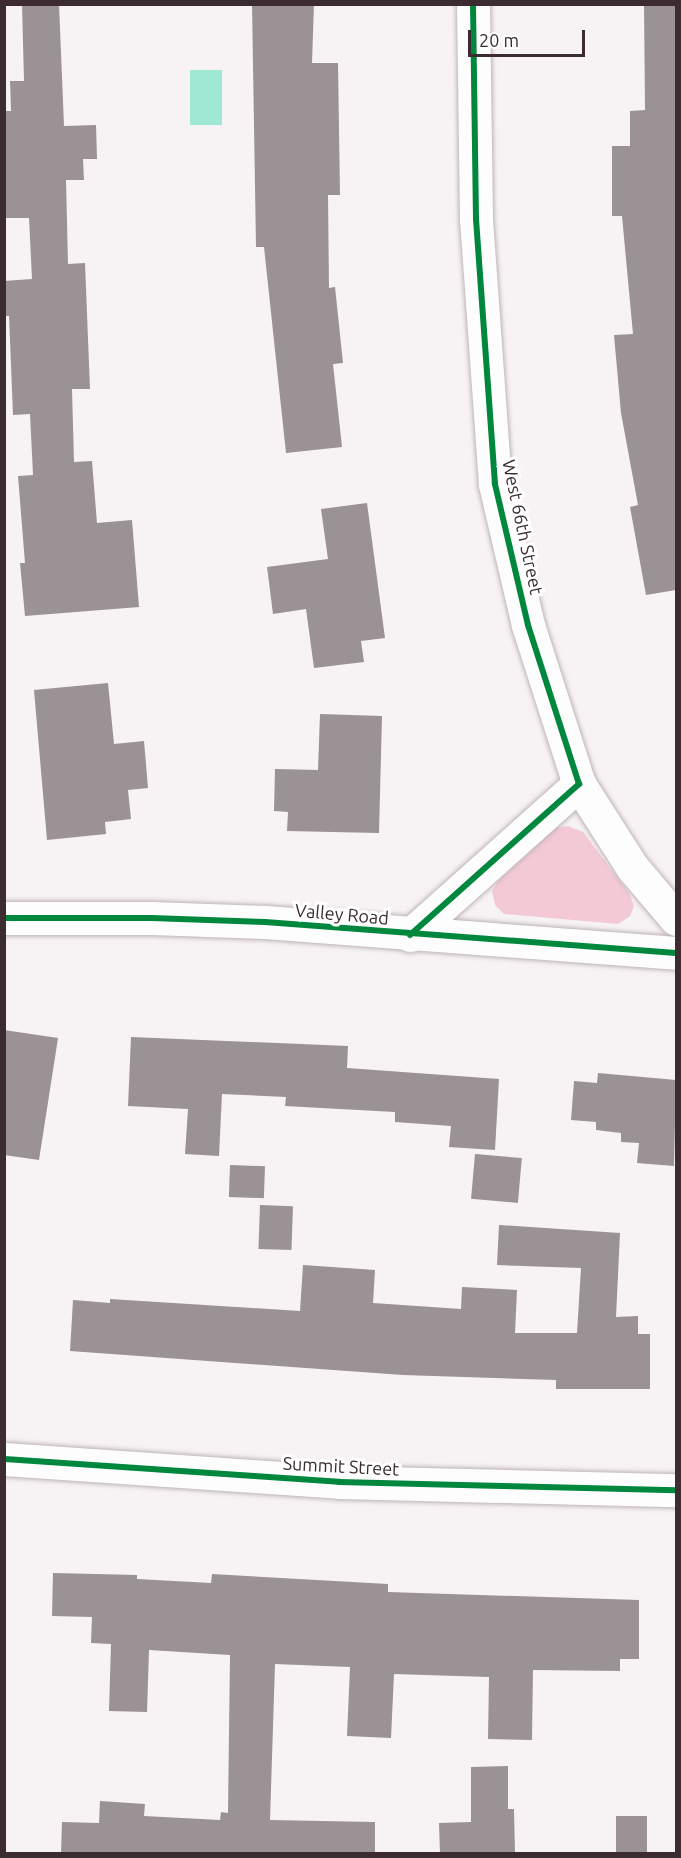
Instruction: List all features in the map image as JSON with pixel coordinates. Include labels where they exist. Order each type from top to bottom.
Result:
[{"type":"street","name":"West 66th Street","points":[[473,4],[476,219],[495,484],[528,625],[579,784],[632,867],[676,918]]},
{"type":"street","points":[[410,935],[579,784]]},
{"type":"street","name":"Valley Road","points":[[4,918],[151,918],[676,953]]},
{"type":"street","name":"Summit Street","points":[[4,1460],[339,1482],[676,1490]]},
{"type":"shaded area","points":[[190,70],[222,70],[222,125],[190,125]]},
{"type":"shaded area","points":[[568,826],[583,832],[629,893],[634,906],[630,916],[618,924],[504,914],[495,905],[492,891],[497,882],[555,828]]},
{"type":"building","points":[[22,4],[59,4],[64,126],[96,125],[97,159],[83,159],[84,180],[66,180],[68,264],[85,263],[90,389],[72,389],[74,462],[92,461],[97,523],[132,520],[139,607],[25,616],[20,563],[25,563],[18,476],[33,475],[30,414],[13,415],[9,316],[4,316],[4,281],[32,279],[29,218],[4,218],[4,111],[11,111],[10,81],[24,81]]},
{"type":"building","points":[[252,4],[314,4],[312,63],[338,63],[340,195],[328,195],[329,288],[335,287],[343,363],[333,364],[342,447],[286,453],[264,247],[256,247]]},
{"type":"building","points":[[644,4],[676,4],[676,590],[646,595],[630,507],[638,505],[621,413],[614,335],[633,334],[622,216],[612,216],[612,146],[630,146],[630,111],[645,110]]},
{"type":"building","points":[[367,503],[385,638],[361,641],[364,662],[314,668],[306,609],[273,614],[267,567],[328,559],[321,509]]},
{"type":"building","points":[[108,683],[114,744],[144,741],[148,788],[128,790],[131,819],[105,822],[106,834],[47,840],[34,690]]},
{"type":"building","points":[[320,714],[382,716],[379,833],[287,831],[288,812],[274,811],[275,769],[318,770]]},
{"type":"building","points":[[4,1030],[58,1038],[39,1160],[4,1155]]},
{"type":"building","points":[[131,1037],[348,1046],[347,1068],[499,1079],[495,1150],[449,1147],[451,1126],[395,1122],[395,1112],[285,1106],[286,1097],[222,1094],[219,1156],[185,1154],[188,1109],[128,1106]]},
{"type":"building","points":[[598,1073],[676,1080],[674,1166],[637,1163],[639,1143],[621,1142],[621,1133],[596,1130],[596,1122],[571,1120],[574,1081],[597,1083]]},
{"type":"building","points":[[475,1154],[522,1158],[518,1203],[471,1199]]},
{"type":"building","points":[[230,1165],[265,1166],[264,1198],[229,1197]]},
{"type":"building","points":[[260,1205],[293,1206],[291,1250],[258,1249]]},
{"type":"building","points":[[499,1225],[620,1233],[616,1317],[638,1316],[638,1334],[650,1334],[650,1389],[556,1389],[556,1380],[403,1375],[70,1351],[73,1300],[110,1303],[110,1299],[300,1311],[303,1265],[375,1270],[373,1303],[461,1309],[462,1287],[517,1290],[515,1333],[577,1333],[581,1268],[497,1265]]},
{"type":"building","points":[[53,1573],[137,1575],[137,1579],[211,1583],[212,1574],[388,1584],[388,1592],[639,1600],[639,1659],[620,1659],[620,1671],[533,1670],[532,1740],[488,1739],[489,1677],[394,1674],[391,1738],[347,1736],[350,1667],[275,1664],[270,1820],[375,1822],[375,1854],[61,1854],[62,1822],[99,1823],[100,1801],[145,1804],[144,1816],[220,1820],[221,1812],[228,1813],[230,1655],[149,1650],[147,1712],[109,1711],[111,1644],[91,1643],[92,1617],[52,1616]]},
{"type":"building","points":[[508,1766],[508,1809],[514,1809],[515,1854],[440,1854],[439,1823],[471,1822],[471,1767]]},
{"type":"building","points":[[616,1816],[647,1816],[647,1854],[616,1854]]},
{"type":"cycle path","points":[[410,935],[579,784],[528,625],[495,484],[476,219],[473,4]]},
{"type":"cycle path","points":[[4,918],[151,918],[265,922],[676,953]]},
{"type":"cycle path","points":[[4,1459],[339,1482],[676,1490]]}]
